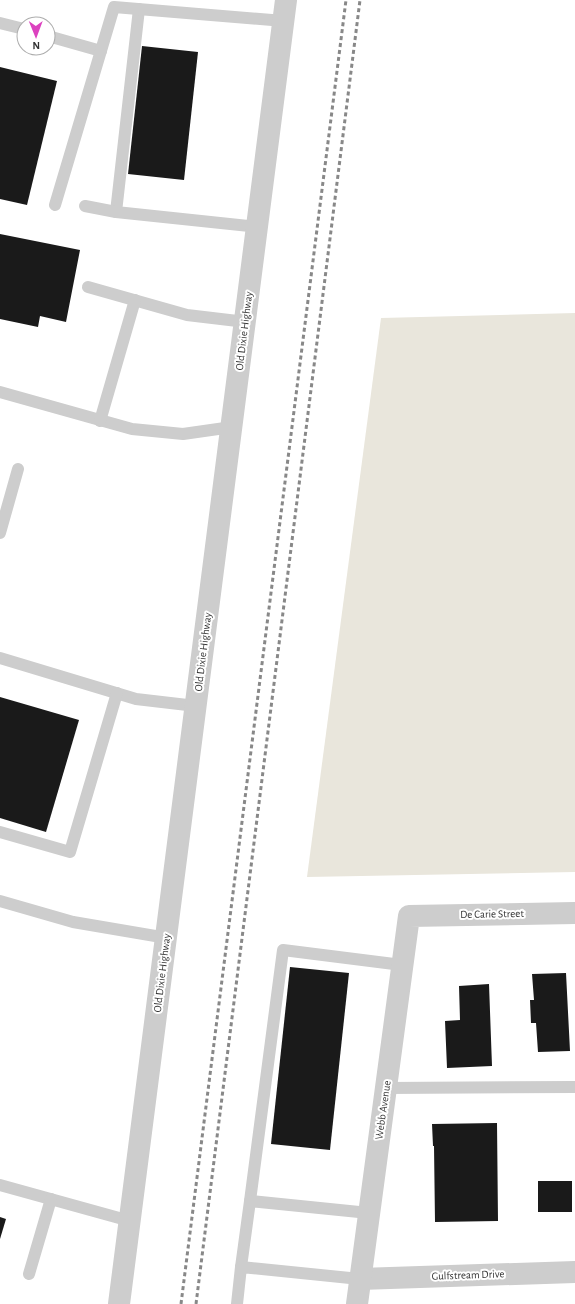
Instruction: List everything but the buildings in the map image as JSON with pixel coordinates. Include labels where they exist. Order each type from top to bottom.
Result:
[{"type":"street","name":"Old Dixie Highway","points":[[120,1304],[285,10]]},
{"type":"street","name":"De Carie Street","points":[[409,916],[575,913]]},
{"type":"street","name":"Webb Avenue","points":[[357,1304],[409,916]]},
{"type":"street","name":"Gulfstream Drive","points":[[360,1279],[575,1272]]},
{"type":"lane","points":[[55,205],[115,3],[139,9],[285,10]]},
{"type":"lane","points":[[116,212],[139,9]]},
{"type":"lane","points":[[0,23],[16,28]]},
{"type":"lane","points":[[56,38],[101,51]]},
{"type":"lane","points":[[85,206],[116,212],[258,227]]},
{"type":"lane","points":[[88,287],[187,315],[246,322]]},
{"type":"lane","points":[[100,421],[135,300]]},
{"type":"lane","points":[[0,392],[132,429],[183,434],[232,426]]},
{"type":"lane","points":[[0,533],[18,469]]},
{"type":"lane","points":[[0,658],[136,699],[196,706]]},
{"type":"lane","points":[[0,832],[70,852],[117,693]]},
{"type":"lane","points":[[0,901],[73,922],[167,938]]},
{"type":"lane","points":[[237,1304],[283,950],[402,965]]},
{"type":"lane","points":[[386,1088],[575,1087]]},
{"type":"lane","points":[[0,1185],[130,1221]]},
{"type":"lane","points":[[29,1274],[51,1199]]},
{"type":"lane","points":[[250,1201],[369,1213]]},
{"type":"lane","points":[[241,1267],[360,1279]]},
{"type":"shaded area","points":[[575,313],[575,872],[307,877],[381,318]]},
{"type":"railway","points":[[181,1304],[346,0]]},
{"type":"railway","points":[[196,1304],[360,0]]}]
